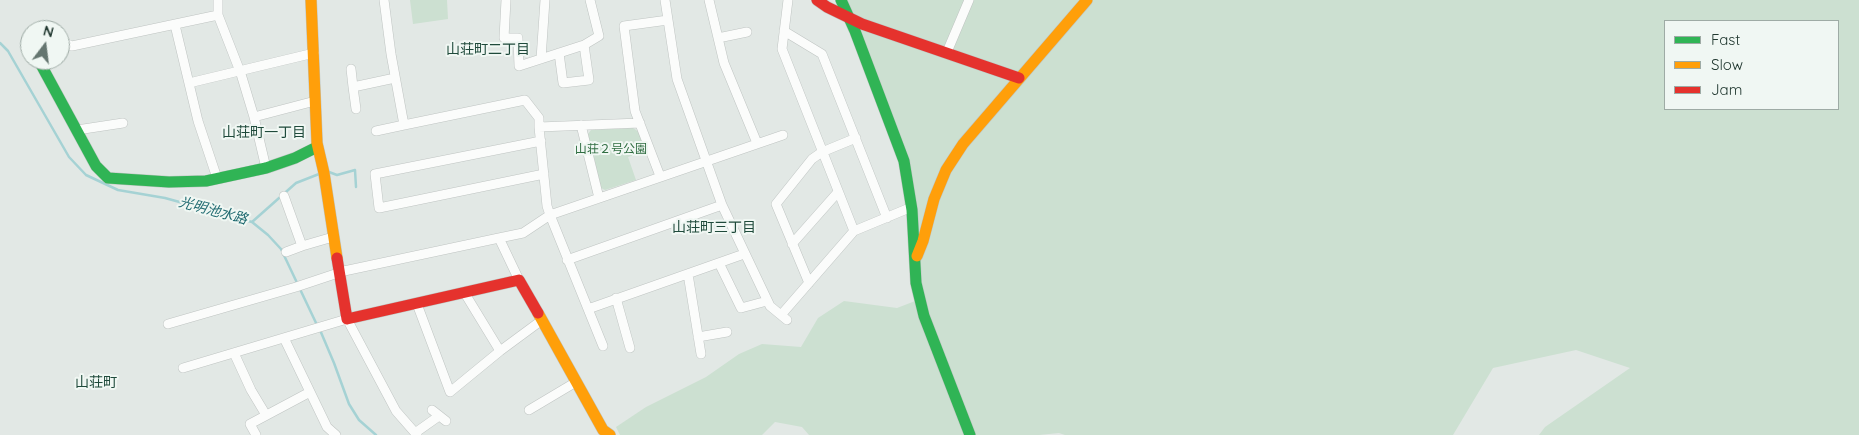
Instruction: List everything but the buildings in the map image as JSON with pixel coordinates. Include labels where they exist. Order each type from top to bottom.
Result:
[{"type":"street","points":[[218,0],[218,15],[254,117],[266,168]]},
{"type":"street","points":[[311,0],[318,147],[324,172],[348,325],[396,411],[416,434],[439,416]]},
{"type":"street","points":[[384,0],[404,125]]},
{"type":"street","points":[[506,0],[504,38],[518,38],[519,66],[584,45],[599,36],[590,0]]},
{"type":"street","points":[[541,59],[545,0]]},
{"type":"street","points":[[665,0],[677,79],[722,204],[767,301],[784,318],[809,282],[854,231],[907,209],[912,210]]},
{"type":"street","points":[[708,0],[724,63],[756,143]]},
{"type":"street","points":[[788,0],[782,49],[854,231]]},
{"type":"street","points":[[817,0],[849,18],[1019,78]]},
{"type":"street","points":[[841,0],[900,146],[912,210],[916,283],[924,316],[970,435]]},
{"type":"street","points":[[947,52],[969,0]]},
{"type":"street","points":[[916,259],[923,241],[934,199],[946,170],[963,144],[1087,0]]},
{"type":"street","points":[[70,45],[218,15]]},
{"type":"street","points":[[660,176],[635,111],[624,26],[668,20]]},
{"type":"street","points":[[175,25],[198,121],[217,178]]},
{"type":"street","points":[[784,31],[822,54],[887,218]]},
{"type":"street","points":[[718,38],[747,32]]},
{"type":"street","points":[[560,53],[563,83],[589,80],[584,45]]},
{"type":"street","points":[[189,83],[314,53]]},
{"type":"street","points":[[351,69],[356,109]]},
{"type":"street","points":[[42,70],[54,96],[77,130],[96,166],[108,178],[169,182],[206,181],[266,168],[295,158],[318,147]]},
{"type":"street","points":[[353,87],[395,78]]},
{"type":"street","points":[[489,98],[491,107]]},
{"type":"street","points":[[376,131],[404,125],[428,115],[491,107],[524,100],[538,118],[550,215],[603,346]]},
{"type":"street","points":[[254,117],[315,101]]},
{"type":"street","points":[[539,127],[640,123]]},
{"type":"street","points":[[581,125],[599,198]]},
{"type":"street","points":[[77,130],[118,127]]},
{"type":"street","points":[[168,324],[339,273],[523,233],[550,215],[783,135]]},
{"type":"street","points":[[809,282],[776,204],[812,159],[822,152],[856,138]]},
{"type":"street","points":[[541,141],[376,174],[379,208],[544,174]]},
{"type":"street","points":[[792,244],[838,192]]},
{"type":"street","points":[[284,196],[302,246]]},
{"type":"street","points":[[568,260],[722,204]]},
{"type":"street","points":[[286,252],[333,237]]},
{"type":"street","points":[[499,238],[519,280],[603,430],[610,435]]},
{"type":"street","points":[[588,308],[744,254]]},
{"type":"street","points":[[719,263],[741,308],[767,301]]},
{"type":"street","points":[[688,274],[701,354]]},
{"type":"street","points":[[183,368],[347,319],[519,280]]},
{"type":"street","points":[[464,292],[500,350]]},
{"type":"street","points":[[616,298],[630,348]]},
{"type":"street","points":[[416,304],[450,392],[500,350],[542,320]]},
{"type":"street","points":[[698,337],[726,332]]},
{"type":"street","points":[[284,338],[327,427],[336,435]]},
{"type":"street","points":[[234,352],[251,390],[266,415]]},
{"type":"street","points":[[529,410],[576,382]]},
{"type":"street","points":[[256,435],[250,424],[310,392]]},
{"type":"green space","points":[[410,0],[447,0],[448,19],[413,24]]},
{"type":"green space","points":[[843,0],[1859,0],[1859,435],[1539,435],[1545,427],[1630,368],[1576,350],[1493,368],[1453,435],[1065,435],[1059,433],[1039,435],[809,435],[802,427],[775,422],[762,435],[620,435],[616,427],[646,407],[706,377],[739,354],[762,344],[801,347],[818,318],[844,301],[897,308],[923,298],[903,149]]},
{"type":"green space","name":"山荘２号公園","points":[[633,128],[639,132],[646,151],[628,157],[636,180],[605,190],[601,188],[588,134],[591,130]]},
{"type":"waterway","name":"光明池水路","points":[[0,43],[8,51],[69,157],[86,175],[118,190],[165,198],[252,222],[281,249],[317,325]]},
{"type":"waterway","points":[[329,172],[337,175],[355,170],[356,187]]},
{"type":"waterway","points":[[252,222],[296,183],[319,174]]},
{"type":"waterway","name":"光明池水路","points":[[320,330],[349,404],[359,420],[376,435]]},
{"type":"traffic: fast","points":[[841,0],[855,31],[904,161],[912,210],[916,283],[924,316],[970,435]]},
{"type":"traffic: fast","points":[[44,70],[96,166],[108,178],[169,182],[206,181],[266,168],[295,158],[317,147]]},
{"type":"traffic: slow","points":[[311,0],[317,143],[324,173],[337,258]]},
{"type":"traffic: slow","points":[[917,256],[934,199],[946,170],[963,144],[1087,0]]},
{"type":"traffic: slow","points":[[538,313],[603,430],[610,435]]},
{"type":"traffic: jam","points":[[817,0],[862,24],[1019,78]]},
{"type":"traffic: jam","points":[[337,258],[347,319],[519,280],[538,313]]},
{"type":"district","name":"山荘町二丁目","points":[[488,50]]},
{"type":"district","name":"山荘町一丁目","points":[[264,133]]},
{"type":"district","name":"山荘町三丁目","points":[[714,228]]},
{"type":"district","name":"山荘町","points":[[96,383]]}]
